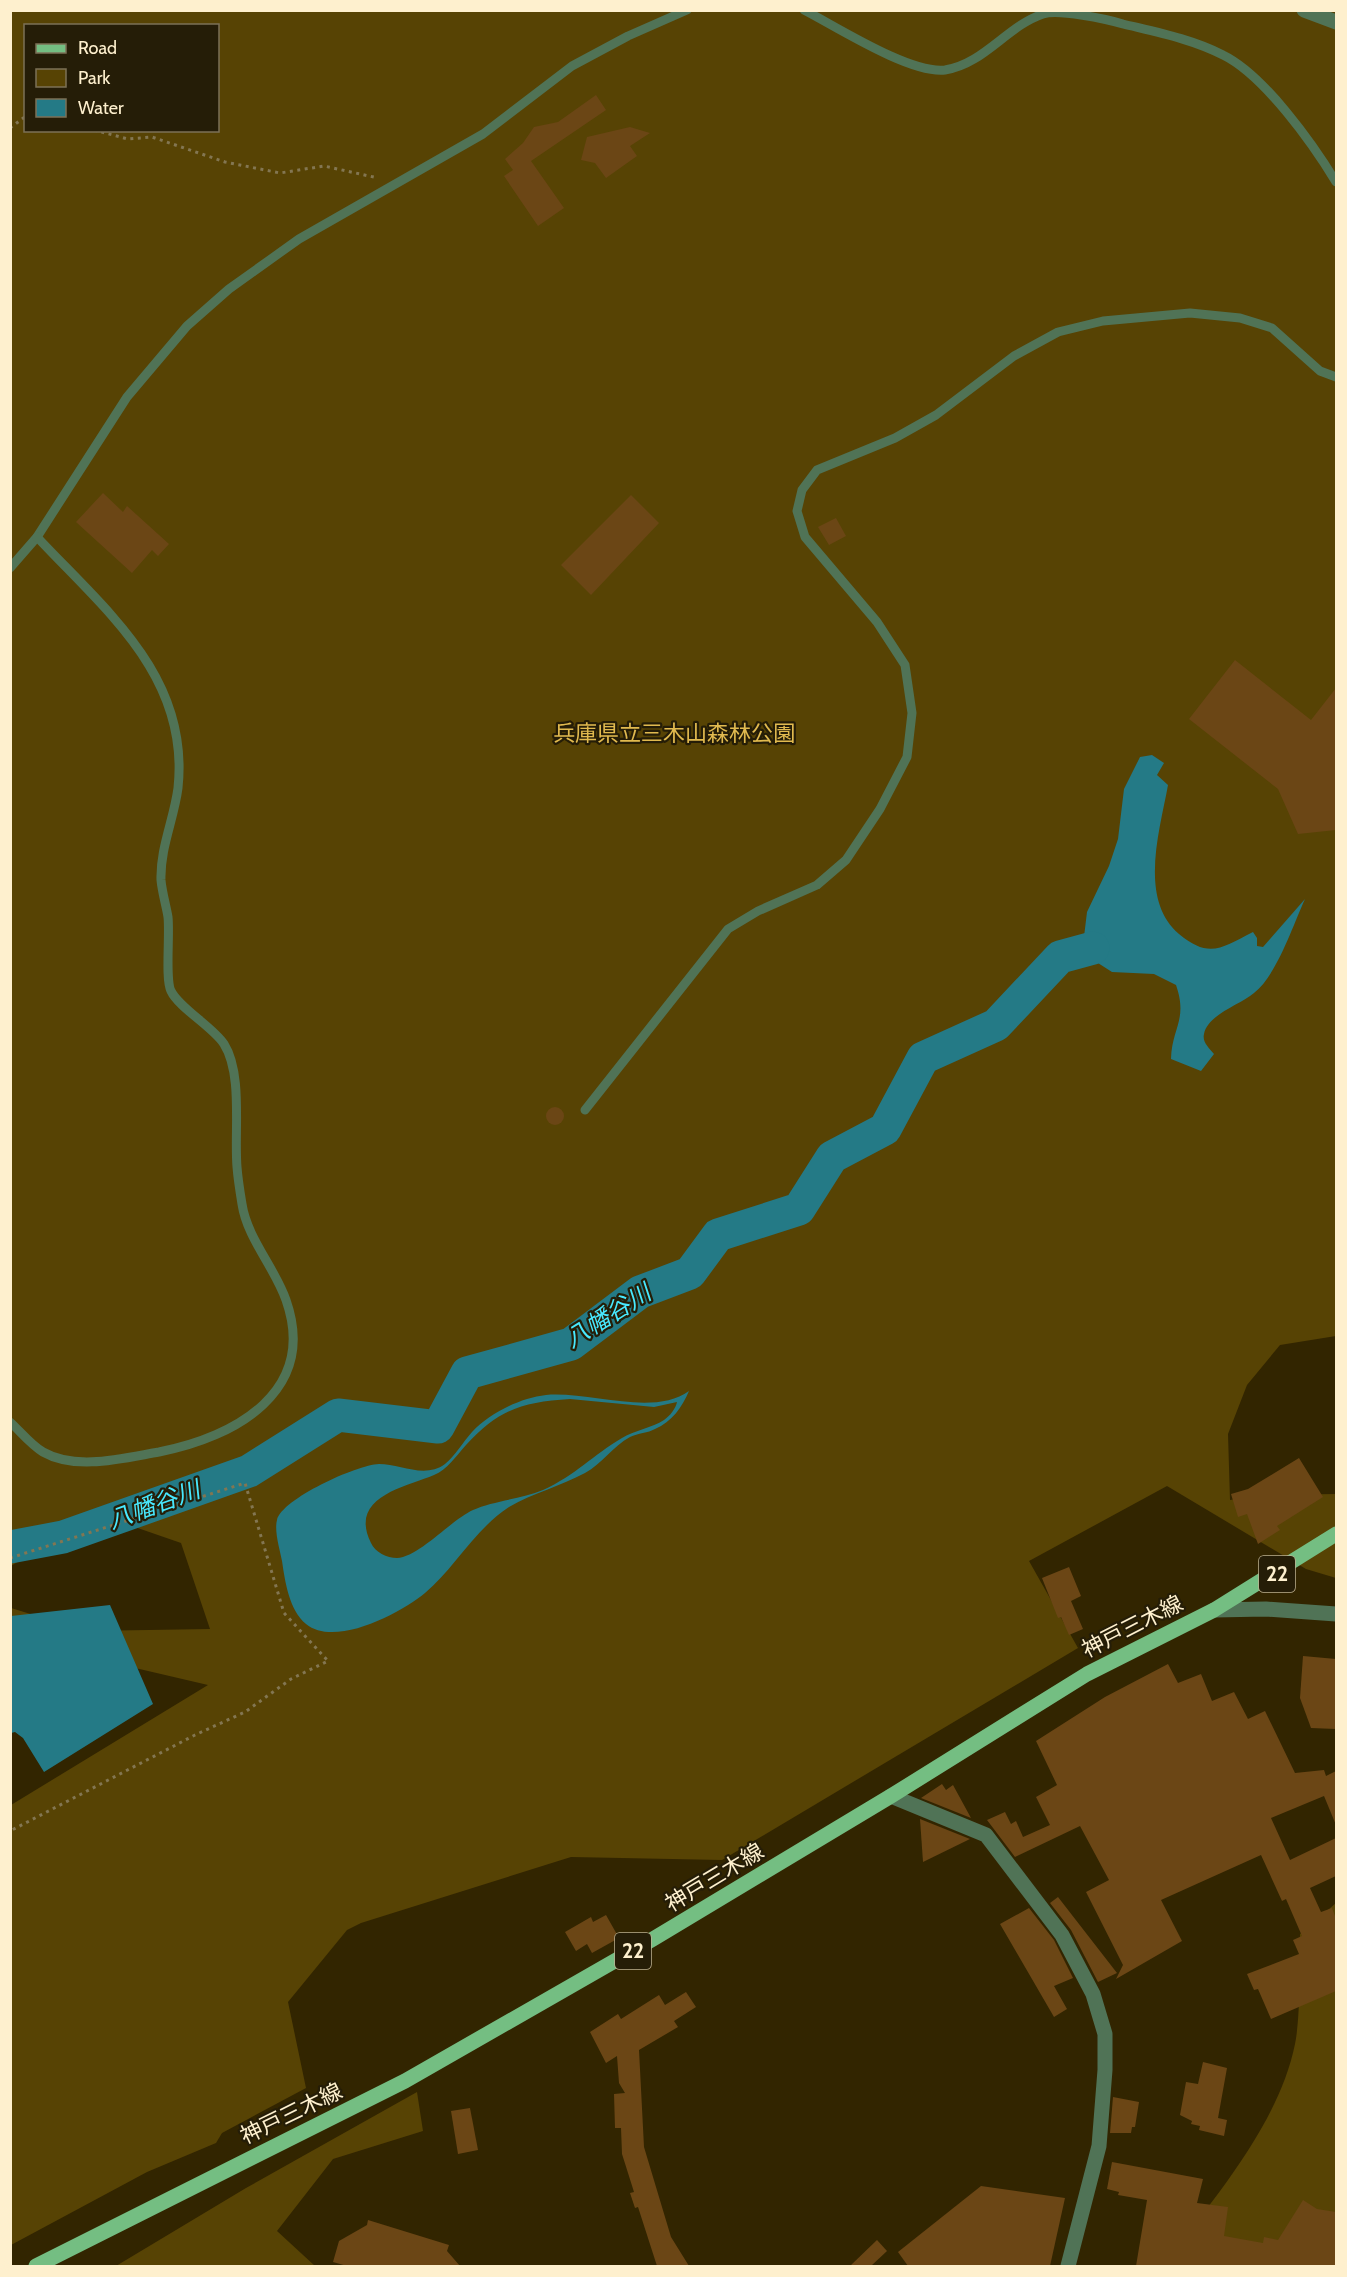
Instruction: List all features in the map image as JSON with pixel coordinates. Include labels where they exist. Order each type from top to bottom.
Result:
[{"type":"main road","name":"神戸三木線","points":[[36,2266],[405,2081],[653,1939],[891,1796],[1087,1674],[1214,1611],[1253,1589],[1336,1534]]},
{"type":"street","points":[[1304,10],[1336,22]]},
{"type":"street","points":[[1214,1611],[1266,1609],[1336,1614]]},
{"type":"street","points":[[891,1796],[986,1835],[1062,1935],[1093,1994],[1105,2034],[1105,2070],[1099,2146],[1068,2266]]},
{"type":"lane","points":[[10,568],[37,537],[127,397],[187,327],[230,289],[299,239],[483,134],[572,66],[628,36],[687,10]]},
{"type":"lane","points":[[804,10],[821,14],[910,65],[944,70],[980,56],[1017,27],[1044,13],[1097,17],[1178,38],[1224,55],[1258,83],[1310,139],[1336,182]]},
{"type":"lane","points":[[585,1110],[728,929],[758,911],[817,885],[846,860],[880,809],[907,757],[912,713],[905,665],[877,622],[806,537],[797,511],[802,490],[817,470],[895,438],[936,415],[1014,356],[1058,332],[1103,321],[1190,314],[1240,318],[1272,328],[1320,371],[1336,376]]},
{"type":"lane","points":[[10,1422],[43,1452],[72,1461],[114,1460],[170,1450],[239,1425],[269,1401],[290,1369],[295,1338],[286,1300],[243,1213],[237,1167],[233,1070],[224,1044],[171,992],[168,974],[171,943],[161,880],[164,853],[178,787],[177,738],[165,691],[136,643],[37,537]]},
{"type":"path","points":[[10,128],[24,118]]},
{"type":"path","points":[[102,132],[128,139],[152,136],[225,162],[280,172],[324,166],[382,179],[391,188]]},
{"type":"path","points":[[10,1558],[244,1483],[284,1613],[328,1661],[291,1679],[245,1712],[195,1735],[10,1831]]},
{"type":"green space","name":"兵庫県立三木山森林公園","points":[[11,11],[1336,11],[1336,1336],[1280,1345],[1247,1385],[1228,1434],[1230,1500],[1262,1495],[1336,1494],[1336,1578],[1306,1569],[1167,1486],[1029,1561],[1078,1648],[722,1860],[571,1857],[361,1923],[347,1930],[288,2002],[306,2088],[222,2133],[216,2143],[147,2172],[11,2245],[11,1805],[208,1685],[11,1639],[11,1608],[86,1631],[210,1629],[181,1543],[129,1525],[47,1544],[11,1566]]},
{"type":"green space","points":[[1336,1903],[1336,2266],[1162,2266],[1241,2161],[1274,2104],[1287,2074],[1297,2032],[1300,1934]]},
{"type":"green space","points":[[417,2092],[423,2131],[333,2159],[277,2231],[315,2266],[116,2266],[246,2188]]},
{"type":"water","points":[[1152,755],[1164,763],[1157,775],[1168,785],[1157,843],[1155,883],[1166,919],[1179,934],[1190,942],[1207,949],[1233,943],[1253,932],[1257,938],[1257,946],[1263,947],[1305,899],[1277,962],[1262,985],[1254,993],[1218,1015],[1207,1027],[1204,1040],[1214,1054],[1201,1071],[1171,1059],[1180,1015],[1176,985],[1154,974],[1112,972],[1087,956],[1083,945],[1087,912],[1109,866],[1118,839],[1124,789],[1140,757]]},
{"type":"water","points":[[689,1391],[676,1413],[661,1426],[630,1437],[585,1473],[518,1502],[497,1516],[475,1537],[435,1584],[400,1610],[367,1625],[333,1632],[318,1630],[300,1618],[286,1586],[276,1524],[282,1512],[305,1493],[321,1484],[368,1466],[379,1464],[421,1471],[437,1468],[449,1461],[479,1425],[516,1403],[536,1397],[581,1396],[639,1403],[675,1398]],"holes":[[[570,1399],[654,1407],[677,1402],[672,1412],[664,1420],[622,1438],[555,1484],[535,1493],[473,1510],[406,1556],[397,1558],[385,1556],[378,1552],[371,1543],[366,1527],[367,1515],[373,1504],[395,1490],[439,1473],[478,1433],[501,1415],[525,1405]]]},
{"type":"water","points":[[110,1605],[153,1704],[44,1772],[23,1738],[15,1732],[11,1733],[11,1616]]},
{"type":"building","points":[[596,95],[606,110],[531,161],[564,208],[538,226],[504,176],[513,170],[505,159],[523,143],[534,127],[558,122]]},
{"type":"building","points":[[630,127],[650,133],[630,146],[637,156],[606,178],[595,163],[581,160],[587,137]]},
{"type":"building","points":[[103,493],[123,512],[127,506],[169,544],[158,556],[152,550],[132,573],[76,522]]},
{"type":"building","points":[[631,495],[659,523],[591,595],[561,565]]},
{"type":"building","points":[[836,518],[846,536],[829,545],[818,527]]},
{"type":"building","points":[[1235,660],[1311,720],[1336,688],[1336,830],[1298,834],[1278,789],[1189,719]]},
{"type":"building","points":[[551,1107],[559,1107],[564,1112],[562,1123],[551,1125],[546,1120],[546,1112]]},
{"type":"building","points":[[1299,1458],[1323,1497],[1277,1526],[1280,1530],[1258,1544],[1247,1514],[1238,1517],[1231,1494],[1248,1489]]},
{"type":"building","points":[[1069,1567],[1081,1596],[1071,1601],[1083,1629],[1069,1635],[1061,1617],[1058,1618],[1042,1578]]},
{"type":"building","points":[[1303,1656],[1336,1659],[1336,1729],[1311,1728],[1300,1698]]},
{"type":"building","points":[[1168,1664],[1178,1683],[1201,1674],[1212,1701],[1234,1692],[1248,1719],[1265,1711],[1295,1773],[1324,1770],[1326,1776],[1336,1771],[1336,1825],[1324,1796],[1271,1818],[1290,1860],[1336,1838],[1336,1876],[1310,1888],[1321,1912],[1332,1908],[1336,1919],[1336,1991],[1271,2019],[1258,1989],[1254,1990],[1247,1974],[1299,1954],[1293,1940],[1302,1936],[1286,1899],[1282,1901],[1261,1855],[1161,1900],[1182,1941],[1116,1979],[1123,1965],[1086,1892],[1109,1880],[1080,1826],[1015,1857],[987,1820],[1005,1812],[1011,1824],[1016,1821],[1023,1837],[1050,1825],[1036,1797],[1057,1785],[1036,1741],[1105,1697]]},
{"type":"building","points":[[942,1784],[946,1790],[953,1785],[971,1818],[921,1798]]},
{"type":"building","points":[[920,1819],[970,1839],[923,1862]]},
{"type":"building","points":[[1058,1897],[1117,1973],[1098,1982],[1071,1930],[1050,1903]]},
{"type":"building","points":[[1029,1908],[1054,1940],[1073,1978],[1054,1986],[1067,2009],[1054,2017],[1000,1924]]},
{"type":"building","points":[[606,1915],[619,1938],[592,1953],[587,1944],[576,1951],[565,1932],[591,1917],[593,1922]]},
{"type":"building","points":[[686,1992],[696,2007],[674,2021],[678,2027],[639,2050],[644,2147],[671,2237],[689,2266],[657,2266],[638,2207],[635,2208],[630,2193],[634,2192],[622,2154],[621,2128],[615,2128],[614,2094],[625,2093],[619,2083],[617,2056],[606,2063],[590,2032],[618,2014],[621,2019],[659,1995],[665,2005]]},
{"type":"building","points":[[1203,2062],[1227,2068],[1218,2118],[1227,2120],[1224,2136],[1199,2130],[1200,2126],[1191,2124],[1192,2121],[1180,2115],[1186,2082],[1198,2084]]},
{"type":"building","points":[[1113,2097],[1139,2102],[1135,2127],[1132,2127],[1131,2133],[1110,2133]]},
{"type":"building","points":[[470,2108],[478,2150],[458,2154],[451,2111]]},
{"type":"building","points":[[1112,2162],[1203,2179],[1197,2203],[1228,2207],[1224,2236],[1263,2243],[1264,2237],[1278,2240],[1303,2200],[1317,2209],[1336,2212],[1336,2266],[1136,2266],[1147,2200],[1118,2195],[1119,2192],[1107,2189]]},
{"type":"building","points":[[981,2186],[1065,2198],[1050,2266],[908,2266],[898,2252]]},
{"type":"building","points":[[368,2220],[449,2245],[447,2251],[460,2266],[347,2266],[333,2262],[339,2241],[367,2225]]},
{"type":"building","points":[[877,2240],[887,2251],[871,2266],[850,2266]]},
{"type":"waterway","name":"八幡谷川","points":[[10,1547],[63,1537],[249,1471],[338,1415],[438,1427],[467,1373],[571,1344],[640,1292],[690,1273],[718,1235],[799,1209],[832,1157],[885,1129],[923,1058],[996,1025],[1060,957],[1093,948]]}]
